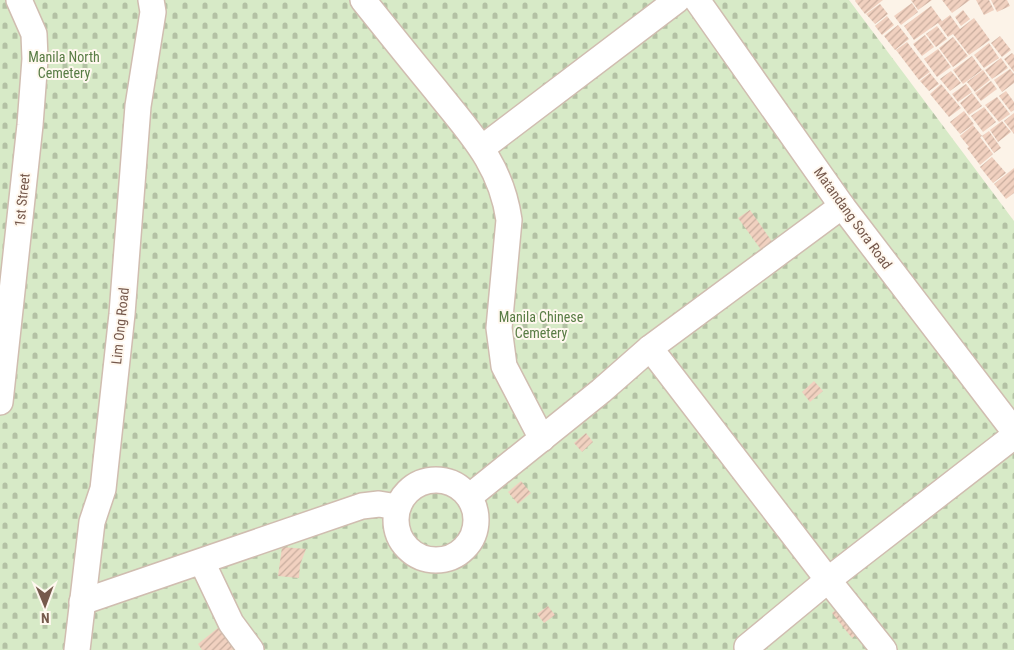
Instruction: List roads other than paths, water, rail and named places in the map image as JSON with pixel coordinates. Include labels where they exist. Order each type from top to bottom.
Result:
[{"type":"lane","name":"1st Street","points":[[0,402],[30,126],[35,59],[34,34],[19,0]]},
{"type":"lane","name":"Lim Ong Road","points":[[77,650],[92,522],[103,489],[122,314],[138,106],[153,12],[151,0]]},
{"type":"lane","points":[[363,0],[482,148],[500,182],[509,220],[499,328],[504,366],[542,439]]},
{"type":"lane","points":[[482,148],[677,0]]},
{"type":"lane","name":"Matandang Sora Road","points":[[697,0],[842,206],[1014,431]]},
{"type":"lane","points":[[470,497],[601,391],[650,348],[842,206]]},
{"type":"lane","points":[[650,348],[884,650]]},
{"type":"lane","points":[[747,647],[828,580],[1014,436]]},
{"type":"lane","points":[[438,479],[448,481],[458,485],[470,497],[476,511],[475,532],[464,549],[455,555],[445,559],[434,560],[424,558],[414,554],[400,538],[395,518],[397,507],[408,490],[417,484],[427,480],[438,479]]},
{"type":"lane","points":[[82,602],[362,506],[379,504],[397,507]]},
{"type":"lane","points":[[202,562],[231,623],[251,650]]},
{"type":"park label","name":"Manila North Cemetery","points":[[64,66]]},
{"type":"park label","name":"Manila Chinese Cemetery","points":[[541,326]]}]
